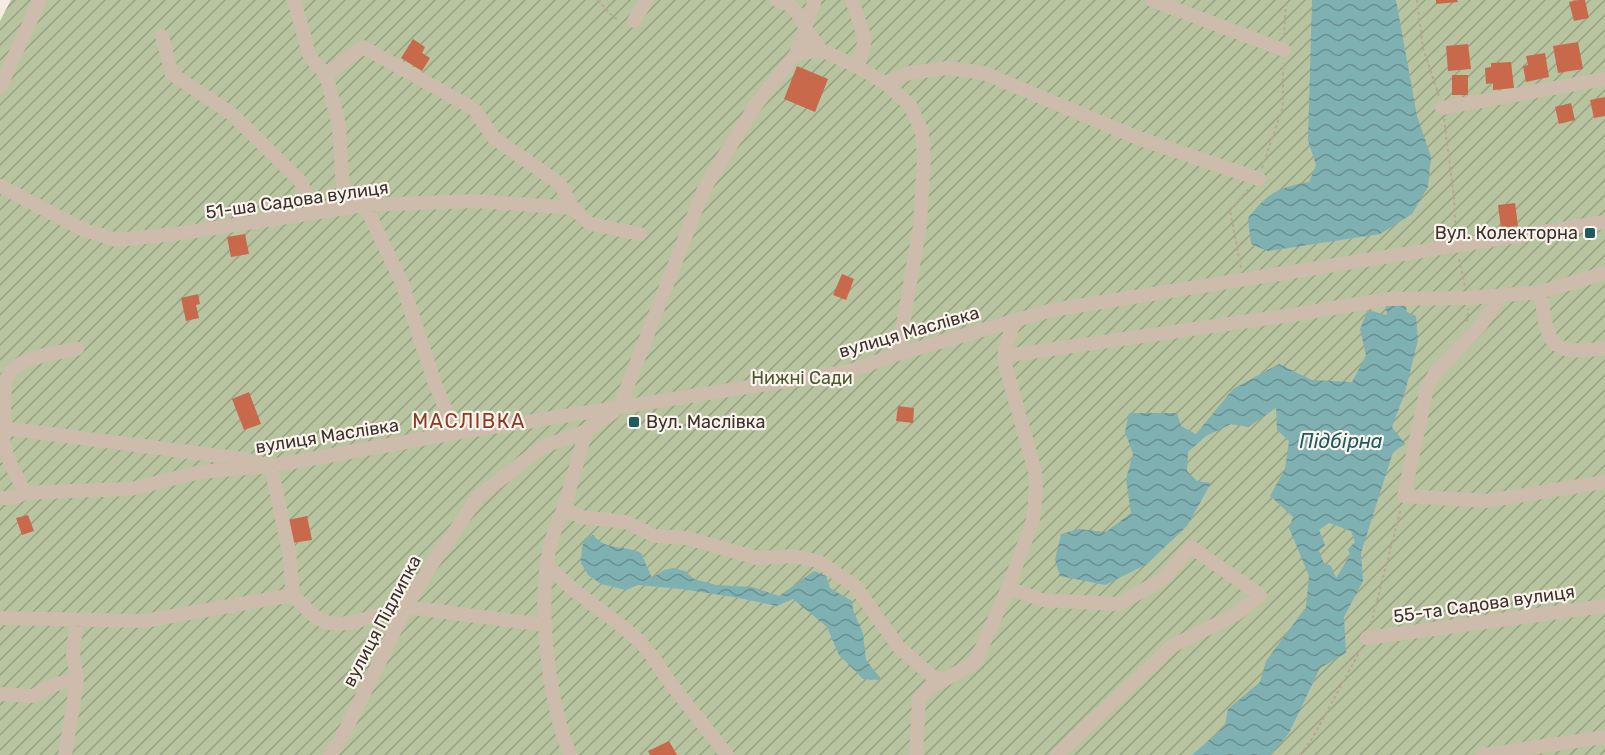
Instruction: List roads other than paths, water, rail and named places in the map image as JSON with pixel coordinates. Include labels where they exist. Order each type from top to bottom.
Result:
[{"type":"street","points":[[0,87],[40,0]]},
{"type":"street","points":[[294,0],[310,57],[326,74],[339,126],[343,187],[358,207],[402,283],[435,384],[456,433]]},
{"type":"street","points":[[634,21],[647,0]]},
{"type":"street","points":[[777,0],[790,5],[800,16],[821,50],[858,67],[885,83],[910,105],[922,132],[924,158],[920,225],[898,354]]},
{"type":"street","points":[[619,408],[704,189],[755,106],[796,54],[815,0]]},
{"type":"street","points":[[852,0],[865,39],[858,67]]},
{"type":"street","points":[[1152,0],[1284,50]]},
{"type":"street","points":[[162,36],[172,74],[232,114],[300,181],[315,213]]},
{"type":"street","points":[[326,74],[363,47],[474,109],[494,138],[560,184],[573,208],[590,224],[640,234]]},
{"type":"street","points":[[796,54],[821,50]]},
{"type":"street","points":[[885,83],[909,73],[948,68],[984,73],[1138,138],[1259,179]]},
{"type":"street","points":[[1442,108],[1605,79]]},
{"type":"street","name":"51-ша Садова вулиця","points":[[0,186],[84,231],[117,240],[183,233],[358,207],[475,201],[573,208]]},
{"type":"street","name":"вулиця Маслівка","points":[[0,498],[14,498],[43,492],[132,489],[200,472],[271,466],[456,433],[850,370],[1015,320],[1091,303],[1605,222]]},
{"type":"street","points":[[1004,356],[1388,299],[1501,296],[1541,292],[1605,273]]},
{"type":"street","points":[[1541,292],[1545,324],[1555,343],[1562,349],[1570,351],[1581,352],[1605,348]]},
{"type":"street","points":[[1501,296],[1480,326],[1436,372],[1427,388],[1404,496],[1486,501],[1605,482]]},
{"type":"street","points":[[916,755],[919,699],[935,684],[975,663],[1008,588],[1033,519],[1036,492],[1035,471],[1004,356],[1015,320]]},
{"type":"street","points":[[26,494],[8,458],[3,441],[7,376],[23,362],[35,357],[77,349]]},
{"type":"street","name":"вулиця Підлипка","points":[[330,755],[339,743],[406,607],[430,567],[478,497],[542,447],[586,431],[619,408]]},
{"type":"street","points":[[4,428],[244,459],[271,466],[289,552],[293,595],[307,610],[326,622],[353,623],[384,611],[406,607],[545,625]]},
{"type":"street","points":[[570,755],[564,741],[553,692],[545,625],[544,581],[550,544],[564,508],[586,431]]},
{"type":"street","points":[[175,450],[182,454],[188,462],[184,476]]},
{"type":"street","points":[[564,508],[581,518],[626,522],[655,536],[687,538],[758,558],[793,556],[818,561],[855,586],[898,646],[928,673],[935,684]]},
{"type":"street","points":[[1008,588],[1042,600],[1118,604],[1162,580],[1191,547],[1260,595],[1235,615],[1172,646],[1058,755]]},
{"type":"street","points":[[547,563],[558,578],[582,598],[617,621],[644,646],[727,755]]},
{"type":"street","points":[[0,618],[144,621],[293,595]]},
{"type":"street","name":"55-та Садова вулиця","points":[[1367,638],[1605,606]]},
{"type":"street","points":[[65,755],[77,680],[73,653],[77,620]]},
{"type":"street","points":[[0,694],[33,696],[56,684],[77,680]]},
{"type":"street","points":[[1483,755],[1605,737]]},
{"type":"water","points":[[1312,0],[1396,0],[1417,116],[1431,157],[1428,187],[1412,214],[1380,234],[1268,251],[1251,244],[1248,218],[1267,197],[1289,186],[1309,182],[1316,165],[1308,140]]},
{"type":"water","name":"Підбірна","points":[[1404,301],[1407,312],[1416,316],[1418,340],[1405,392],[1392,427],[1405,444],[1393,452],[1361,553],[1363,581],[1344,617],[1346,653],[1320,668],[1289,733],[1271,755],[1192,755],[1225,726],[1228,709],[1260,682],[1266,661],[1306,607],[1309,576],[1289,528],[1293,517],[1270,496],[1285,469],[1289,441],[1277,430],[1276,408],[1248,427],[1231,424],[1206,436],[1188,452],[1187,471],[1197,481],[1211,483],[1187,526],[1147,564],[1105,585],[1060,576],[1055,560],[1061,534],[1079,529],[1106,532],[1131,513],[1126,479],[1133,454],[1125,432],[1129,413],[1177,413],[1181,426],[1196,434],[1233,389],[1279,364],[1312,380],[1352,382],[1366,355],[1360,329],[1368,310],[1387,315],[1385,303]],"holes":[[[1329,523],[1351,531],[1355,542],[1348,549],[1350,555],[1336,578],[1331,566],[1324,563],[1319,551],[1325,545],[1319,530]]]},
{"type":"water","points":[[593,535],[604,544],[641,553],[652,578],[664,570],[673,568],[685,571],[694,579],[716,585],[752,587],[779,596],[814,571],[826,576],[830,588],[852,601],[853,610],[863,633],[866,660],[882,680],[863,679],[839,655],[827,627],[793,599],[777,606],[681,589],[638,585],[626,590],[601,584],[588,575],[581,563],[585,538]]},
{"type":"place","name":"Вул. Колекторна","points":[[1590,233]]},
{"type":"place","name":"Вул. Маслівка","points":[[634,422]]},
{"type":"district","name":"МАСЛІВКА","points":[[469,421]]},
{"type":"park label","name":"Нижні Сади","points":[[802,378]]}]
